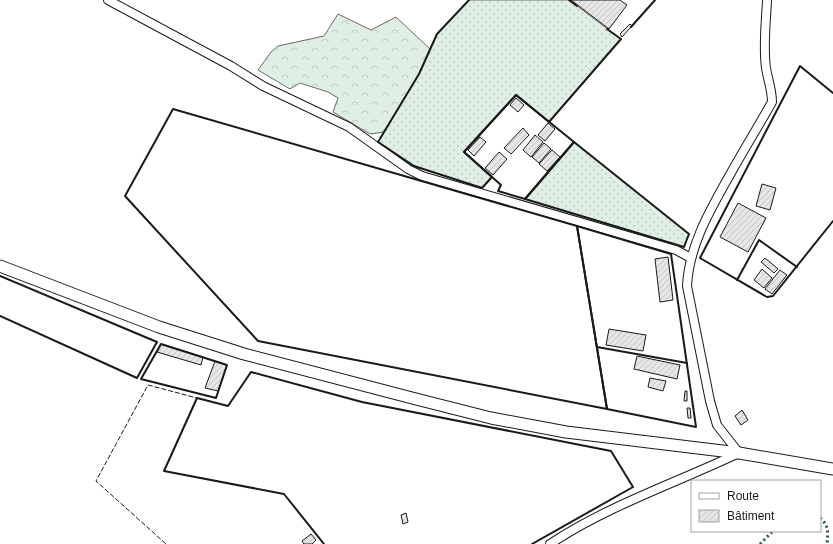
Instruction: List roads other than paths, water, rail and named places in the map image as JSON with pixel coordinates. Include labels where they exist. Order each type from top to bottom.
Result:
[{"type":"main road","points":[[0,266],[159,327],[251,356],[491,418],[566,432],[739,453],[833,469]]},
{"type":"street","points":[[108,0],[231,66],[263,86],[349,127],[408,169],[422,176],[676,250],[691,258]]},
{"type":"street","points":[[550,544],[586,522],[627,501],[739,453],[717,425],[710,402],[687,286],[688,269],[709,212],[772,102],[772,88],[766,69],[765,51],[767,0]]}]
